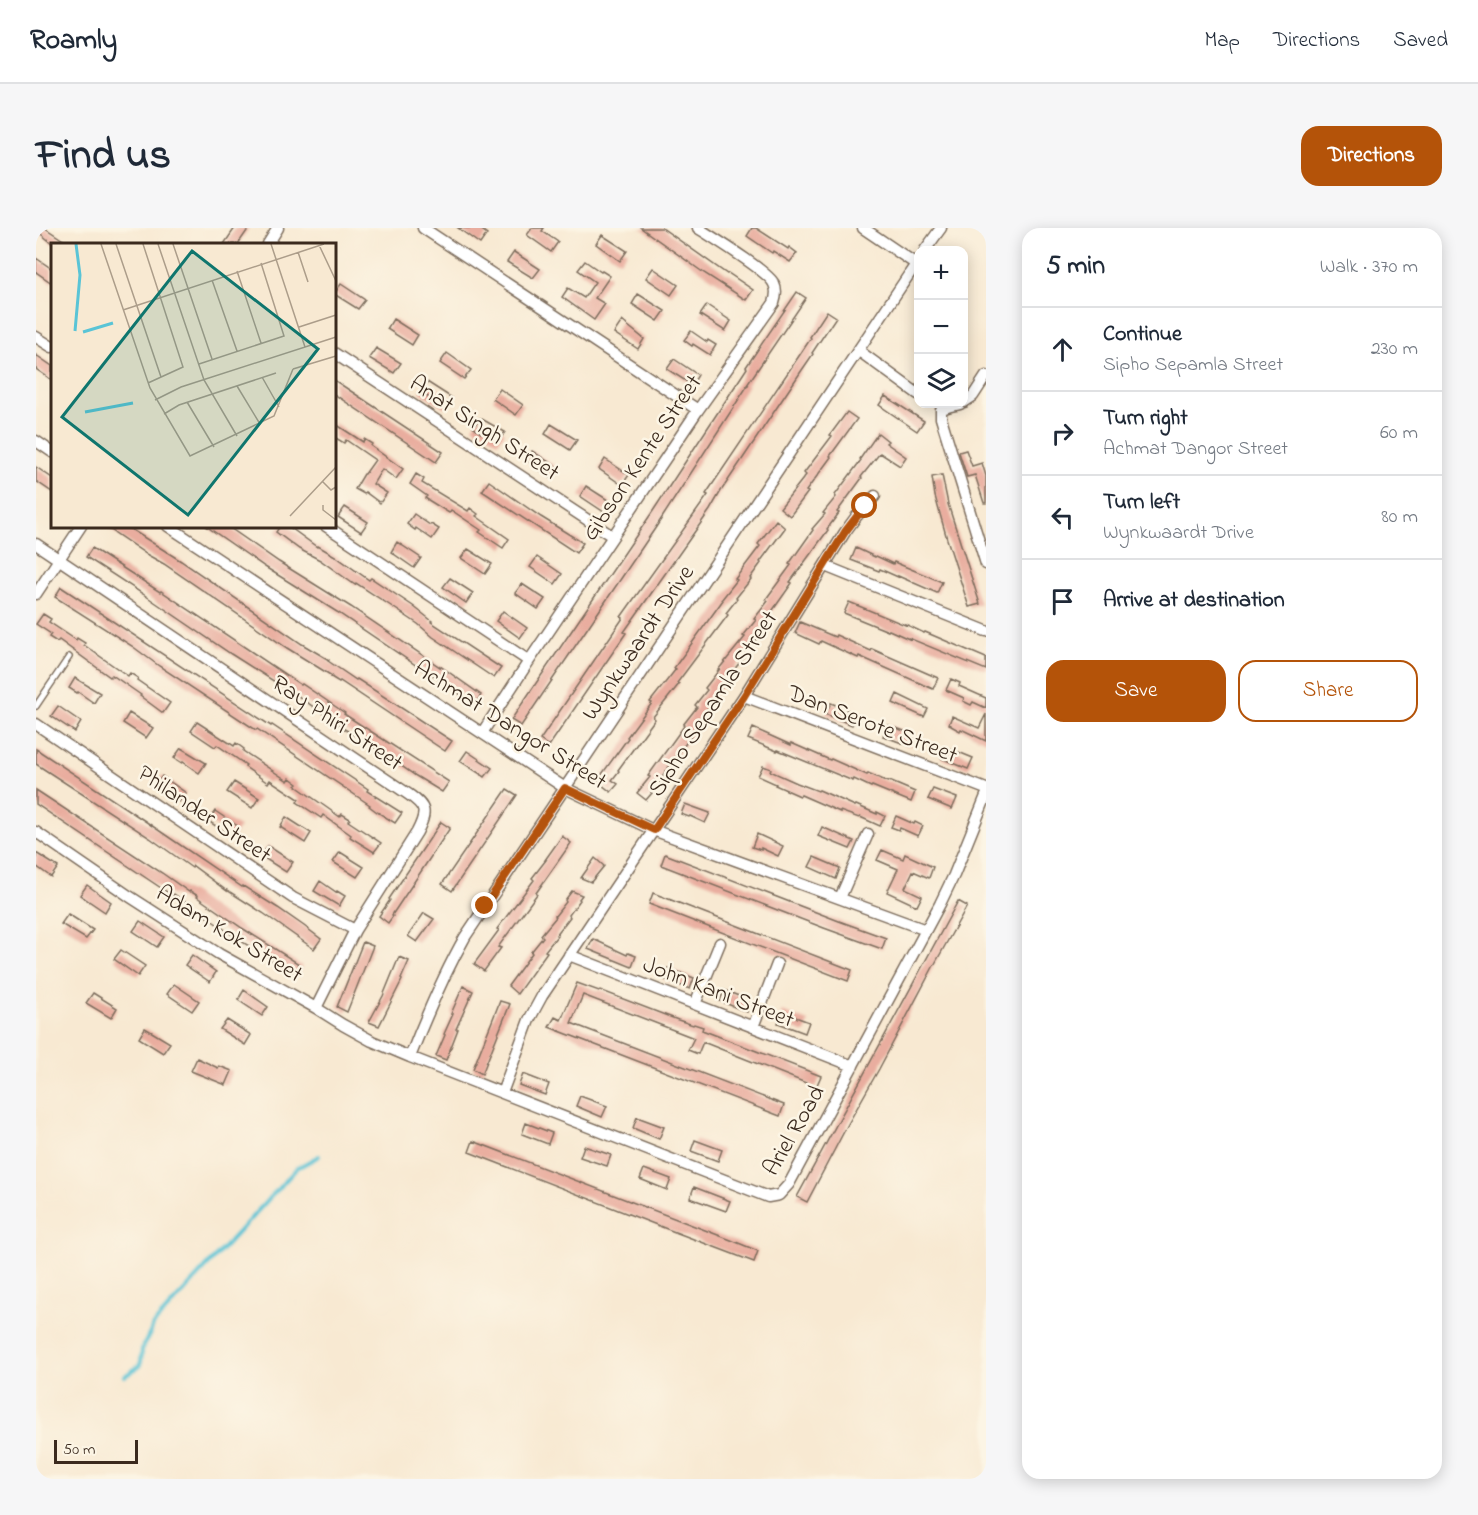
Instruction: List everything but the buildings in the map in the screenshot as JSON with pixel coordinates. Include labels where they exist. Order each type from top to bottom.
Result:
[{"type":"street","points":[[269,243],[278,228]]},
{"type":"street","points":[[423,228],[698,410]]},
{"type":"street","name":"Gibson Kente Street","points":[[482,733],[698,410],[771,308],[776,296],[775,285],[771,280],[758,268],[698,228]]},
{"type":"street","points":[[863,228],[914,261]]},
{"type":"street","points":[[928,246],[941,228]]},
{"type":"street","name":"Wynkwaardt Drive","points":[[410,1057],[434,996],[454,956],[485,906],[914,268]]},
{"type":"street","points":[[36,337],[51,346]]},
{"type":"street","points":[[859,351],[914,391]]},
{"type":"street","name":"Anat Singh Street","points":[[336,354],[612,537]]},
{"type":"street","points":[[968,399],[973,396],[986,376]]},
{"type":"street","points":[[941,410],[941,418],[986,564]]},
{"type":"street","points":[[36,441],[51,451]]},
{"type":"street","name":"Sipho Sepamla Street","points":[[502,1093],[529,1020],[542,996],[744,696],[845,532],[875,496]]},
{"type":"street","points":[[36,594],[80,528]]},
{"type":"street","name":"Achmat Dangor Street","points":[[171,528],[565,788],[654,830],[926,930]]},
{"type":"street","points":[[329,528],[529,661]]},
{"type":"street","name":"Ray Phiri Street","points":[[36,544],[408,794],[422,806],[423,820],[417,832],[355,930],[316,1008]]},
{"type":"street","points":[[825,566],[986,631]]},
{"type":"street","name":"Dan Serote Street","points":[[744,696],[986,789]]},
{"type":"street","name":"Philander Street","points":[[36,723],[293,898],[355,930]]},
{"type":"street","name":"Ariel Road","points":[[410,1057],[768,1197],[779,1195],[789,1184],[926,930],[954,875],[986,796]]},
{"type":"street","name":"Adam Kok Street","points":[[36,832],[219,954],[372,1041],[410,1057]]},
{"type":"street","points":[[840,898],[868,834]]},
{"type":"street","points":[[695,1004],[720,943]]},
{"type":"street","name":"John Kani Street","points":[[569,955],[853,1066]]},
{"type":"street","points":[[753,1027],[777,964]]},
{"type":"lane","points":[[36,706],[69,657]]},
{"type":"waterway","points":[[125,1376],[139,1366],[142,1349],[153,1325],[297,1168],[319,1156]]},
{"type":"route","points":[[485,906],[565,788],[654,830],[744,696],[845,532],[865,506]]}]
